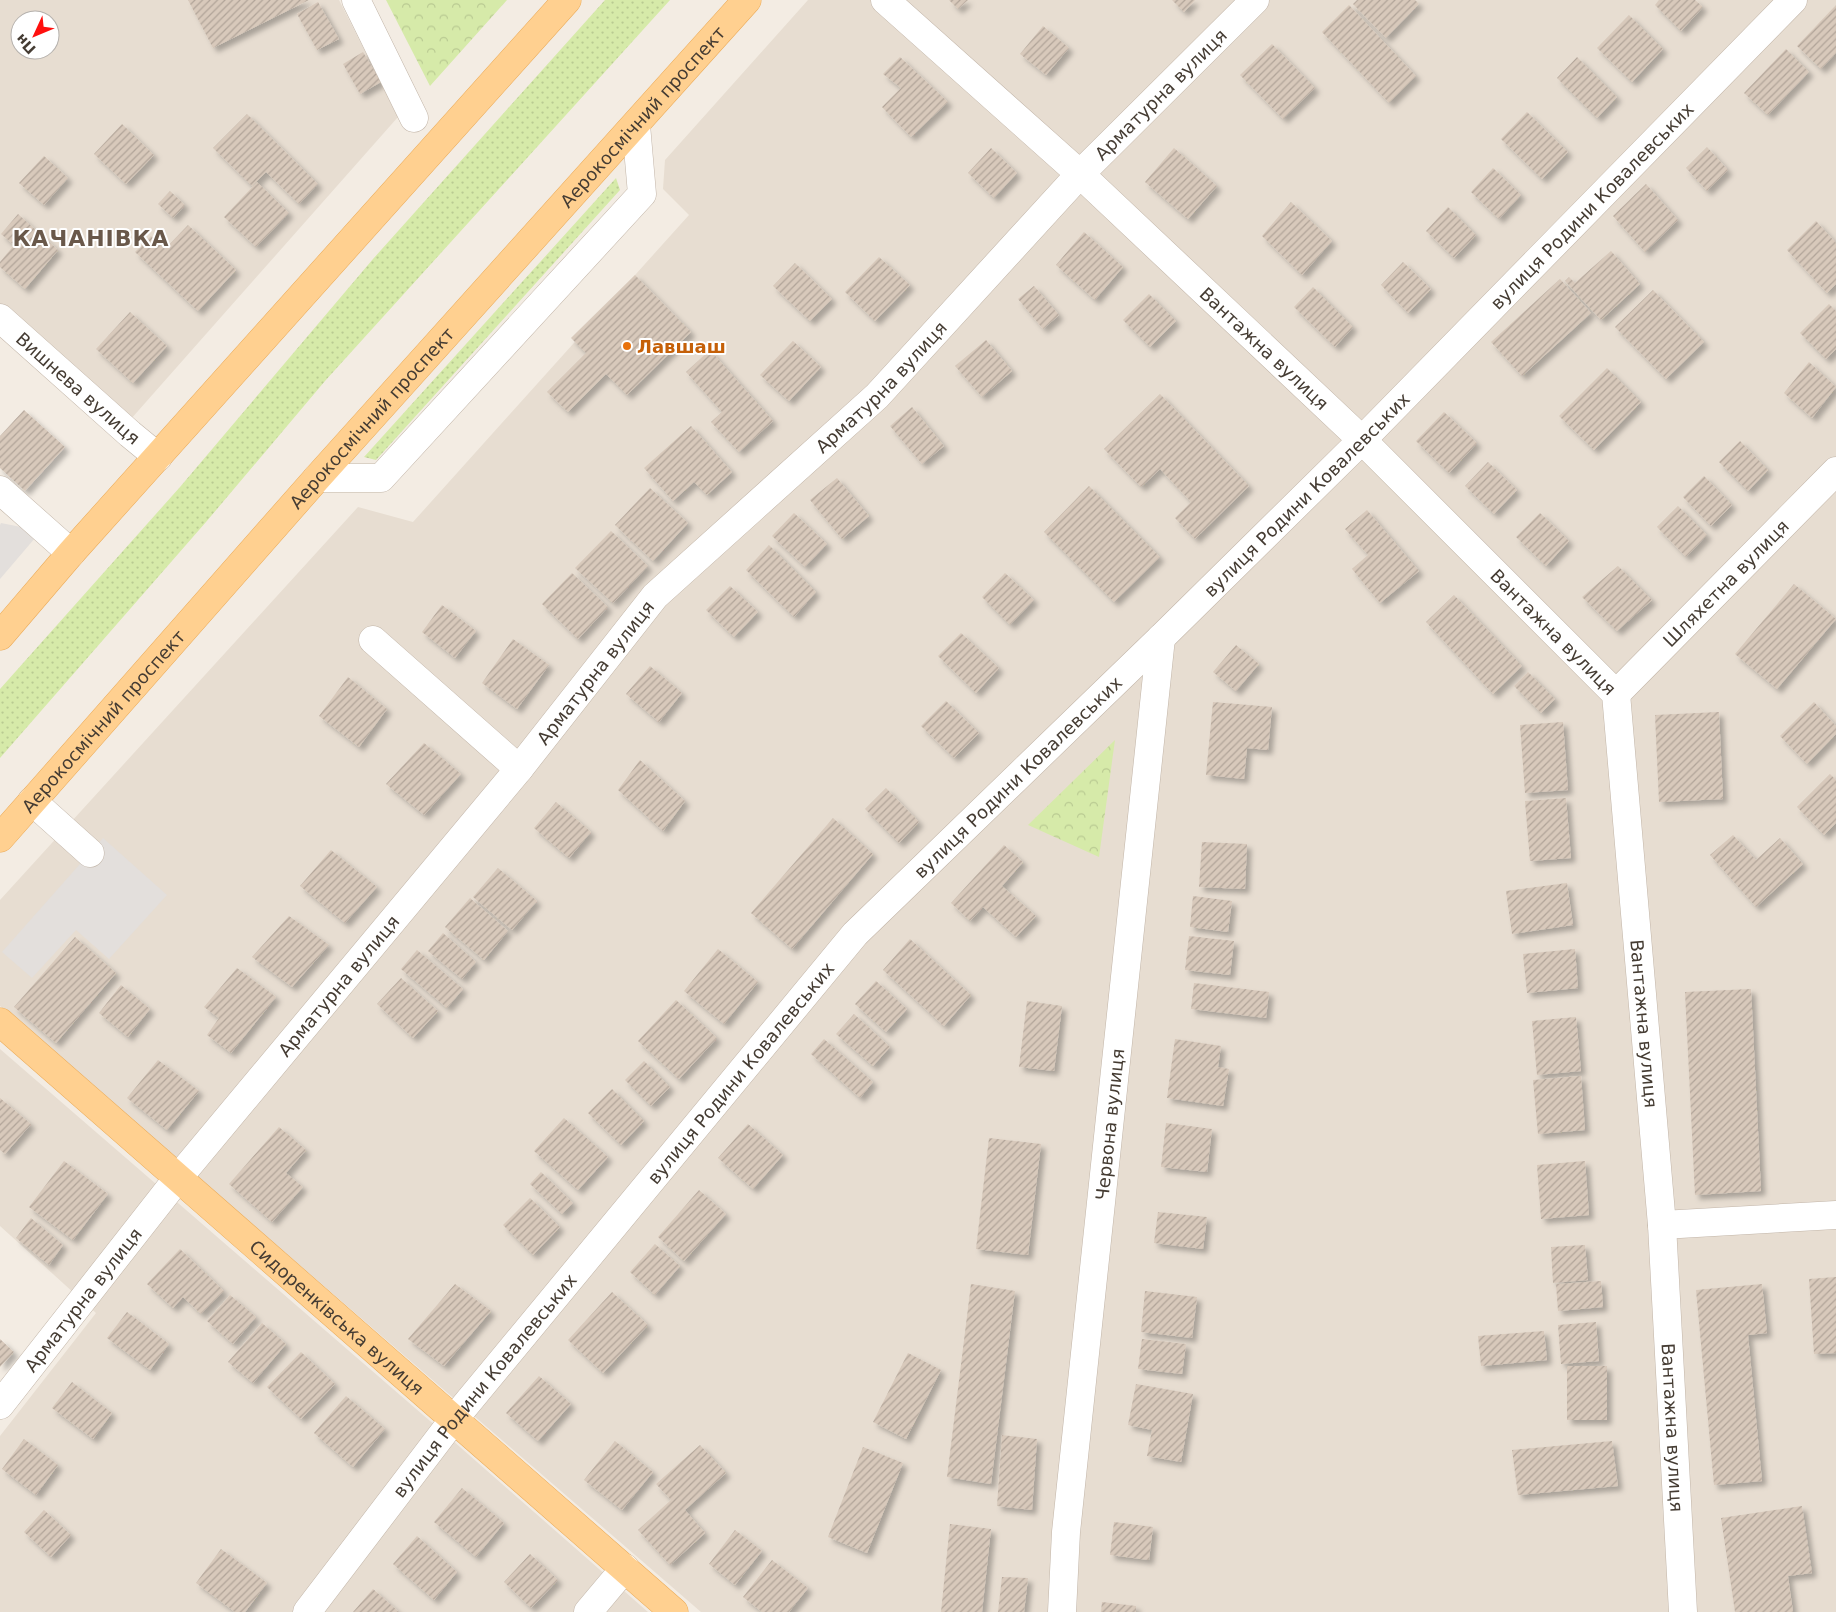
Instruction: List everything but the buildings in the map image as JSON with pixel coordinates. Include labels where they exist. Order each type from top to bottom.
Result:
[{"type":"main road","points":[[0,636],[71,553],[567,0]]},
{"type":"main road","name":"Аерокосмічний проспект","points":[[0,838],[317,478],[747,0]]},
{"type":"main road","name":"Сидоренківська вулиця","points":[[0,1022],[674,1612]]},
{"type":"street","points":[[356,0],[414,118]]},
{"type":"street","name":"Вантажна вулиця","points":[[885,0],[1080,174],[1362,440],[1616,694],[1662,1225],[1683,1612]]},
{"type":"street","name":"Арматурна вулиця","points":[[0,1405],[178,1178],[519,769],[655,596],[878,396],[1080,174],[1255,0]]},
{"type":"street","name":"вулиця Родини Ковалевських","points":[[307,1612],[454,1419],[855,934],[1161,638],[1362,440],[1793,0]]},
{"type":"street","points":[[317,478],[381,478],[636,201],[642,194],[636,125]]},
{"type":"street","name":"Вишнева вулиця","points":[[0,318],[158,457]]},
{"type":"street","name":"Шляхетна вулиця","points":[[1616,694],[1836,471]]},
{"type":"street","points":[[0,490],[71,553]]},
{"type":"street","name":"Червона вулиця","points":[[1062,1612],[1067,1522],[1161,638]]},
{"type":"street","points":[[374,640],[519,769]]},
{"type":"street","points":[[32,801],[90,853]]},
{"type":"street","points":[[1662,1225],[1836,1215]]},
{"type":"street","points":[[588,1612],[625,1568]]},
{"type":"shaded area","points":[[0,0],[339,0],[398,117],[123,428],[0,318]]},
{"type":"shaded area","points":[[808,0],[1836,0],[1836,1612],[701,1612],[0,1006],[0,900],[358,507],[413,522],[689,215],[663,189],[665,160]]},
{"type":"shaded area","points":[[1,523],[41,531],[0,579],[0,525]]},
{"type":"shaded area","points":[[103,838],[167,895],[109,959],[76,930],[32,978],[2,952]]},
{"type":"shaded area","points":[[0,1049],[648,1612],[0,1612],[0,1436],[96,1313],[0,1226]]},
{"type":"green space","points":[[386,0],[507,0],[430,86]]},
{"type":"green space","points":[[605,0],[670,0],[325,381],[206,522],[0,758],[0,689],[180,487],[373,259]]},
{"type":"green space","points":[[616,178],[620,190],[376,460],[364,457]]},
{"type":"green space","points":[[1115,740],[1099,857],[1028,825]]},
{"type":"place","name":"Лавшаш","points":[[627,346]]},
{"type":"district","name":"КАЧАНІВКА","points":[[91,238]]}]
